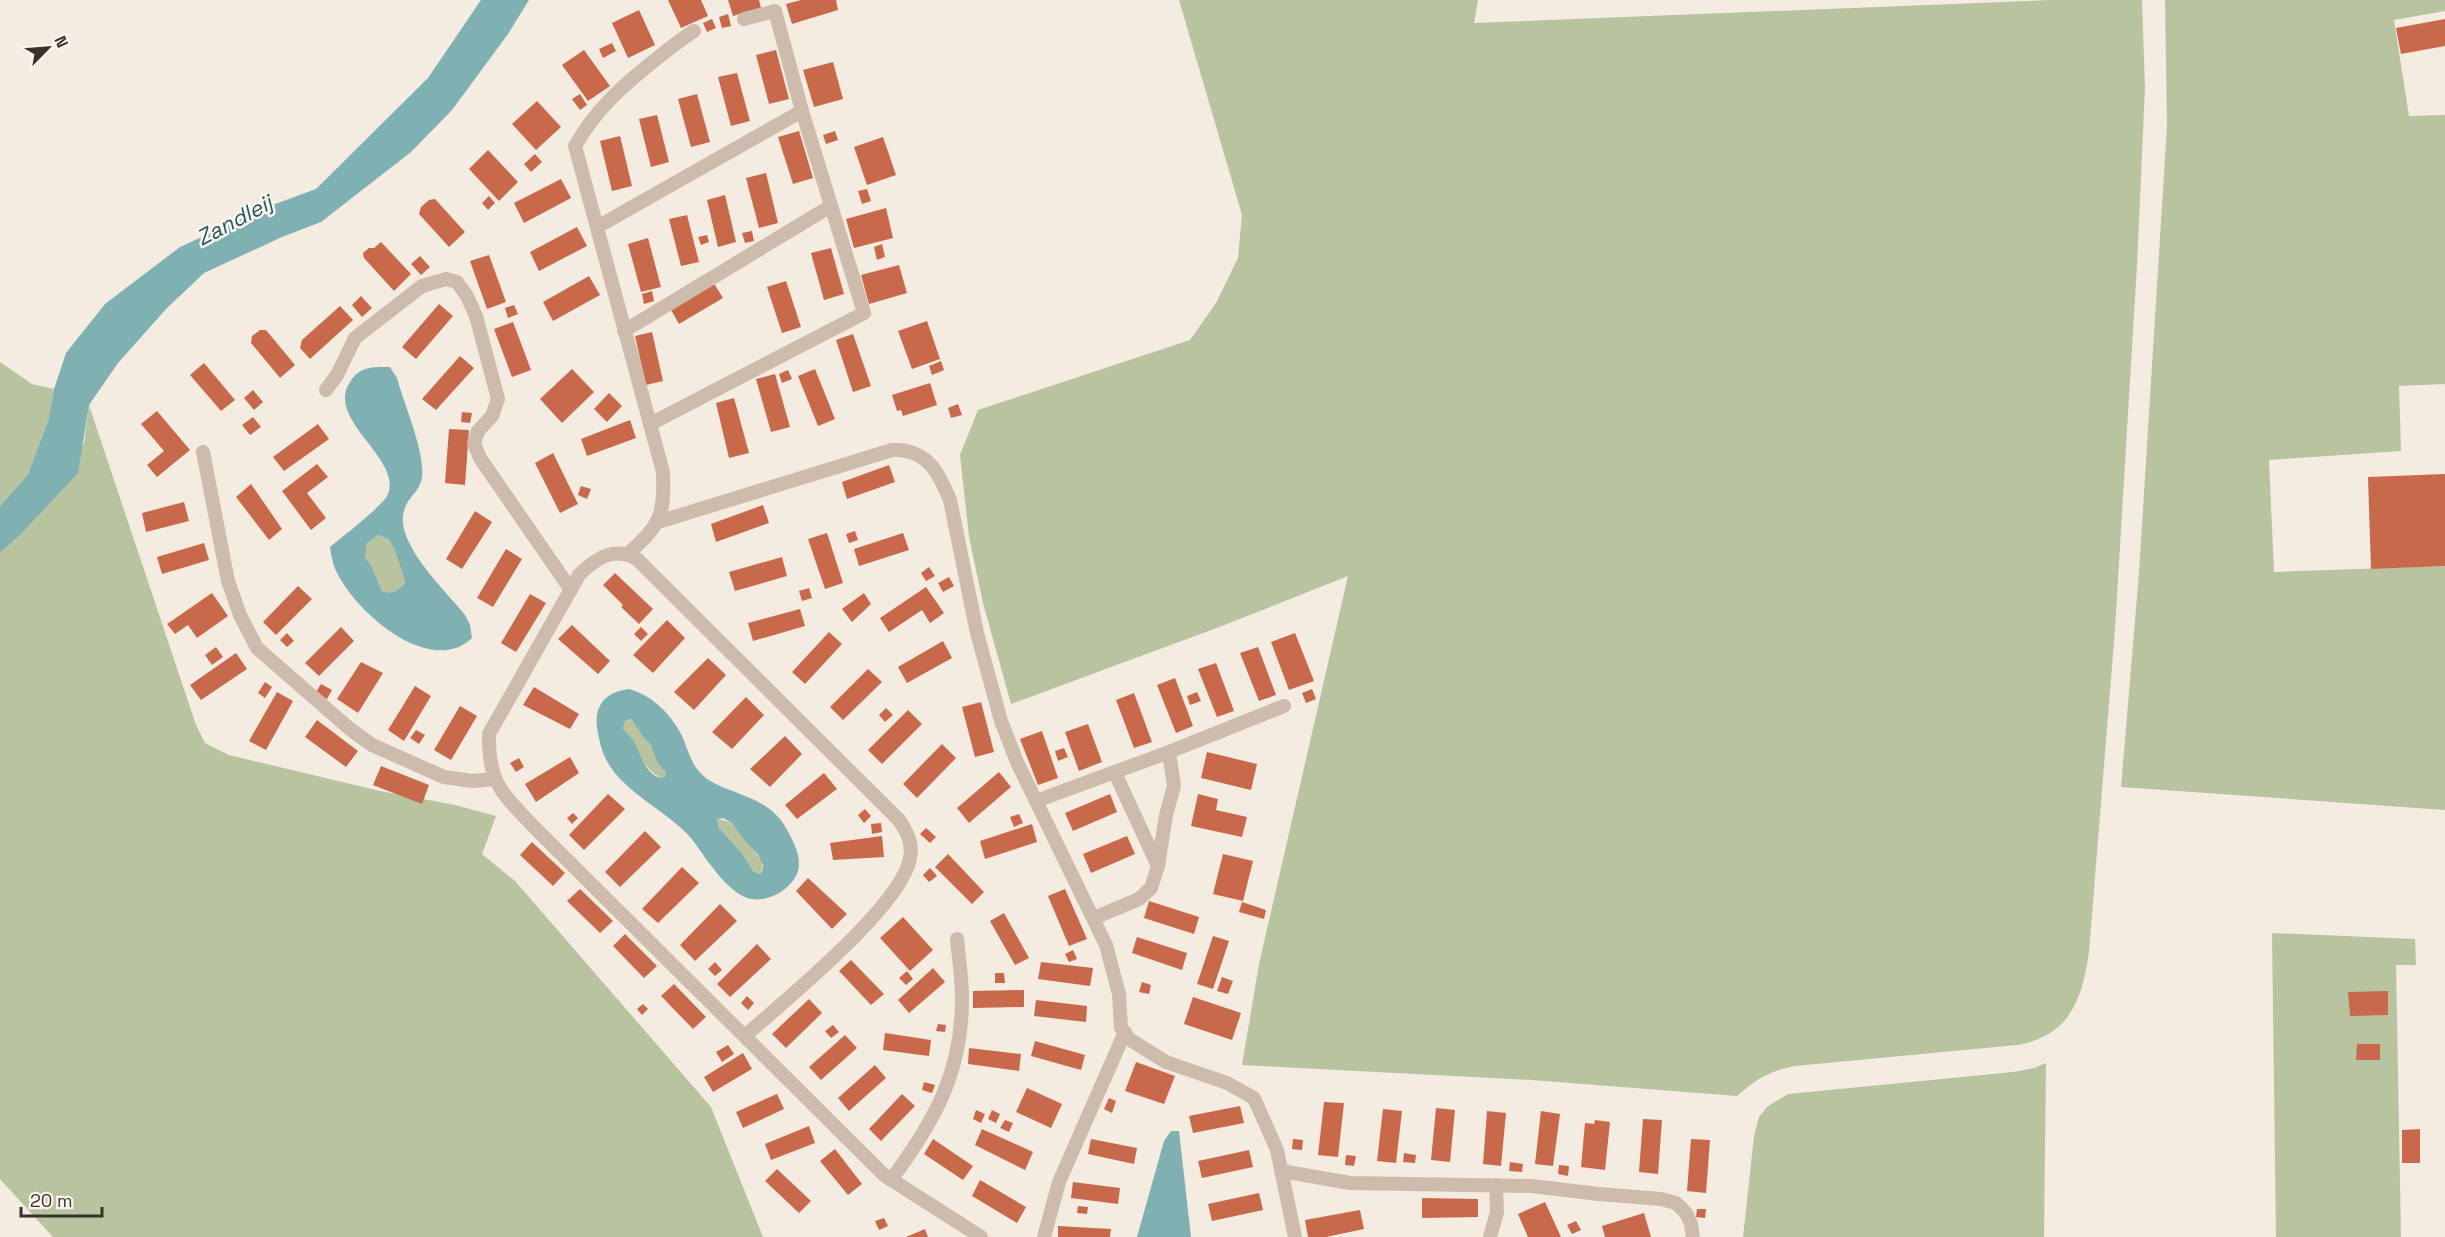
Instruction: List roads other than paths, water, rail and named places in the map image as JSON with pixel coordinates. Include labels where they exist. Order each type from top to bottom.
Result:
[{"type":"lane","points":[[650,424],[864,313],[802,111],[775,11],[744,19]]},
{"type":"lane","points":[[628,554],[653,531],[658,522],[664,499],[663,472],[575,146],[585,127],[613,94],[673,44],[694,31]]},
{"type":"lane","points":[[597,227],[802,111]]},
{"type":"lane","points":[[624,331],[831,206]]},
{"type":"lane","points":[[326,390],[337,375],[355,338],[422,286],[446,279],[457,282],[467,296],[476,316],[498,399],[492,417],[478,431],[474,442],[480,458],[571,590]]},
{"type":"lane","points":[[658,522],[892,450],[905,449],[927,460],[944,485],[950,500],[977,633],[1001,721],[1017,762],[1106,945],[1119,994],[1122,1028],[1129,1039],[1166,1062],[1227,1083],[1254,1098],[1272,1135],[1295,1237]]},
{"type":"lane","points":[[203,452],[228,581],[240,615],[257,648],[372,745],[444,777],[472,781],[495,779]]},
{"type":"lane","points":[[745,1036],[838,953],[897,890],[906,872],[912,847],[906,831],[898,820],[646,568],[628,554],[614,553],[591,563],[579,575],[489,734],[489,757],[495,779],[503,795],[884,1175],[981,1237]]},
{"type":"lane","points":[[1036,801],[1115,773],[1284,706]]},
{"type":"lane","points":[[1094,918],[1139,899],[1151,888],[1158,866],[1166,815],[1174,786],[1169,752]]},
{"type":"lane","points":[[1115,773],[1158,866]]},
{"type":"lane","points":[[891,1180],[921,1140],[945,1093],[953,1069],[959,1037],[962,998],[957,939]]},
{"type":"lane","points":[[1044,1237],[1059,1182],[1125,1032]]},
{"type":"lane","points":[[1281,1171],[1350,1183],[1532,1186],[1661,1199],[1676,1203],[1686,1213],[1693,1237]]},
{"type":"lane","points":[[1490,1237],[1497,1212],[1496,1185]]},
{"type":"water","points":[[481,0],[529,0],[508,34],[452,110],[411,152],[321,222],[282,237],[204,273],[167,308],[118,363],[89,405],[78,473],[0,553],[0,506],[28,474],[48,421],[54,389],[66,353],[105,304],[180,247],[267,207],[316,189],[428,78]]},
{"type":"water","points":[[390,367],[397,378],[415,433],[422,466],[421,481],[406,505],[403,524],[414,552],[465,615],[470,625],[472,638],[454,648],[435,650],[414,644],[393,633],[356,601],[334,566],[330,547],[385,499],[388,494],[389,480],[376,453],[347,410],[345,396],[350,382],[358,373],[367,368]],"holes":[[[378,535],[387,538],[390,542],[405,583],[392,592],[382,591],[365,557],[367,543]]]},
{"type":"water","points":[[629,689],[646,696],[667,713],[682,736],[690,758],[706,778],[754,800],[777,816],[791,838],[799,860],[798,871],[790,884],[777,894],[762,899],[747,898],[737,893],[720,877],[687,833],[632,790],[611,768],[599,738],[597,715],[601,704],[608,696]],"holes":[[[632,719],[650,744],[657,762],[666,773],[665,777],[653,775],[641,758],[633,740],[623,729],[625,721]],[[723,818],[732,823],[758,854],[763,865],[762,872],[758,874],[753,871],[742,853],[719,828],[717,819]]]},
{"type":"water","points":[[1171,1131],[1179,1131],[1191,1237],[1137,1237],[1164,1141]]},
{"type":"water label","name":"Zandleij","points":[[234,220]]}]
